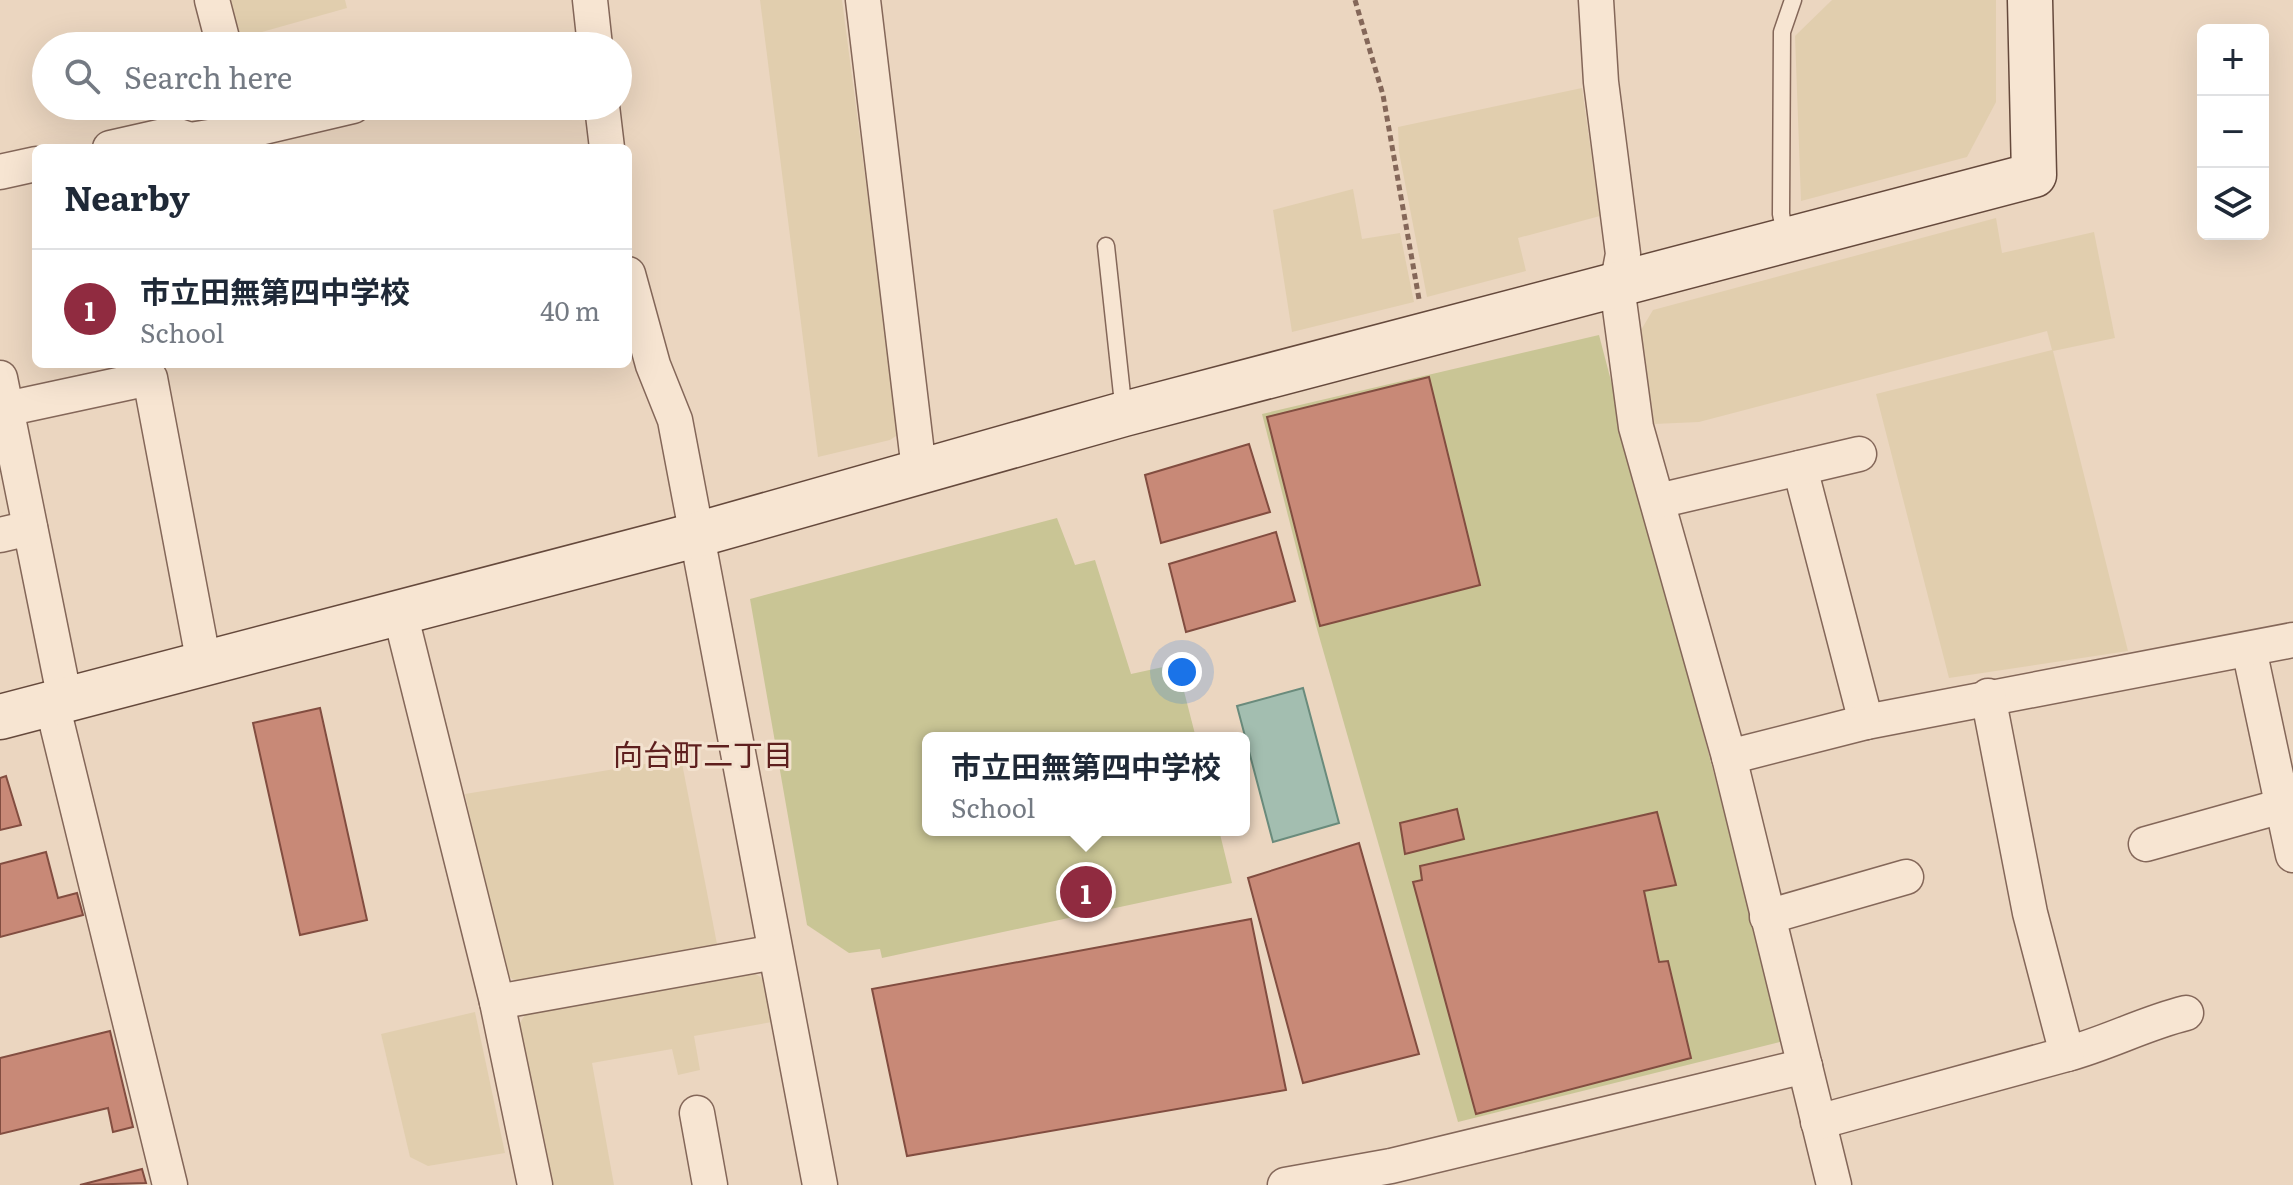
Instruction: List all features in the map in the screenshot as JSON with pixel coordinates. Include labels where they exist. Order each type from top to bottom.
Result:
[{"type":"street","points":[[212,0],[220,32]]},
{"type":"street","points":[[590,0],[593,32]]},
{"type":"street","points":[[863,0],[919,470]]},
{"type":"street","points":[[1596,0],[1601,82],[1623,254],[1617,286],[1636,427],[1729,757],[1834,1185]]},
{"type":"street","points":[[0,717],[696,535],[1124,414],[2034,175],[2030,0]]},
{"type":"street","points":[[128,144],[172,134],[191,144],[240,120]]},
{"type":"street","points":[[604,120],[607,144]]},
{"type":"street","points":[[0,172],[32,165]]},
{"type":"street","points":[[632,289],[653,365],[675,420],[820,1185]]},
{"type":"street","points":[[170,1185],[58,702],[15,531],[3,393],[150,378],[204,664]]},
{"type":"street","points":[[1658,501],[1859,454]]},
{"type":"street","points":[[1800,468],[1866,722]]},
{"type":"street","points":[[400,613],[497,1002],[535,1185]]},
{"type":"street","points":[[1729,757],[1866,722],[1988,696],[2293,640]]},
{"type":"street","points":[[2249,649],[2293,855]]},
{"type":"street","points":[[1988,696],[2030,913],[2067,1054]]},
{"type":"street","points":[[2146,844],[2282,806]]},
{"type":"street","points":[[1767,917],[1906,877]]},
{"type":"street","points":[[497,1002],[775,952]]},
{"type":"street","points":[[1818,1122],[2094,1047],[2142,1024],[2186,1013]]},
{"type":"street","points":[[1285,1185],[1394,1176],[1805,1066]]},
{"type":"street","points":[[697,1113],[710,1185]]},
{"type":"lane","points":[[1786,240],[1781,214],[1782,32],[1793,0]]},
{"type":"lane","points":[[1106,246],[1124,414]]},
{"type":"path","points":[[1355,0],[1383,95],[1426,335]]},
{"type":"shaded area","points":[[226,0],[345,0],[347,8],[262,32],[235,32]]},
{"type":"shaded area","points":[[760,0],[842,0],[899,434],[890,440],[818,457]]},
{"type":"shaded area","points":[[1832,0],[1996,0],[1996,102],[1967,157],[1801,201],[1795,36]]},
{"type":"shaded area","points":[[1582,88],[1600,216],[1518,238],[1526,271],[1427,297],[1399,152],[1398,127]]},
{"type":"shaded area","points":[[1353,189],[1362,239],[1400,233],[1414,302],[1292,332],[1273,210]]},
{"type":"shaded area","points":[[1996,218],[2002,253],[2094,232],[2115,338],[2053,351],[2128,651],[1949,678],[1876,394],[2052,350],[2047,331],[1699,422],[1654,424],[1641,330],[1653,310]]},
{"type":"shaded area","points":[[1599,335],[1784,1041],[1458,1122],[1317,629],[1262,414]]},
{"type":"shaded area","points":[[1057,518],[1075,565],[1095,560],[1131,674],[1177,664],[1194,732],[922,732],[922,836],[1220,836],[1232,883],[882,958],[880,949],[849,953],[807,925],[750,599]]},
{"type":"shaded area","points":[[1303,688],[1339,823],[1273,842],[1250,755],[1250,732],[1244,732],[1237,706]]},
{"type":"shaded area","points":[[681,758],[717,944],[516,981],[504,974],[465,794]]},
{"type":"shaded area","points":[[751,971],[765,980],[772,1022],[694,1036],[700,1070],[678,1075],[672,1049],[592,1063],[614,1185],[551,1185],[518,1026],[526,1013]]},
{"type":"shaded area","points":[[475,1012],[505,1153],[428,1166],[410,1157],[381,1034]]},
{"type":"building","points":[[1429,377],[1480,585],[1320,626],[1267,417]]},
{"type":"building","points":[[1249,444],[1270,512],[1161,543],[1145,475]]},
{"type":"building","points":[[1276,532],[1295,601],[1186,632],[1169,564]]},
{"type":"building","points":[[320,708],[367,920],[300,935],[253,723]]},
{"type":"building","points":[[6,776],[21,825],[0,830],[0,778]]},
{"type":"building","points":[[1457,809],[1464,839],[1405,854],[1400,823]]},
{"type":"building","points":[[1657,812],[1676,885],[1644,891],[1659,962],[1668,961],[1691,1058],[1476,1114],[1413,882],[1422,880],[1420,866]]},
{"type":"building","points":[[1359,843],[1419,1054],[1303,1083],[1248,878]]},
{"type":"building","points":[[46,852],[58,898],[77,893],[83,915],[0,937],[0,864]]},
{"type":"building","points":[[1251,919],[1286,1090],[907,1156],[872,989]]},
{"type":"building","points":[[110,1031],[133,1127],[113,1132],[108,1108],[0,1134],[0,1058]]},
{"type":"building","points":[[142,1169],[146,1183],[80,1185]]},
{"type":"place","name":"市立田無第四中学校","points":[[1086,892]]},
{"type":"district","name":"向台町二丁目","points":[[703,756]]}]
